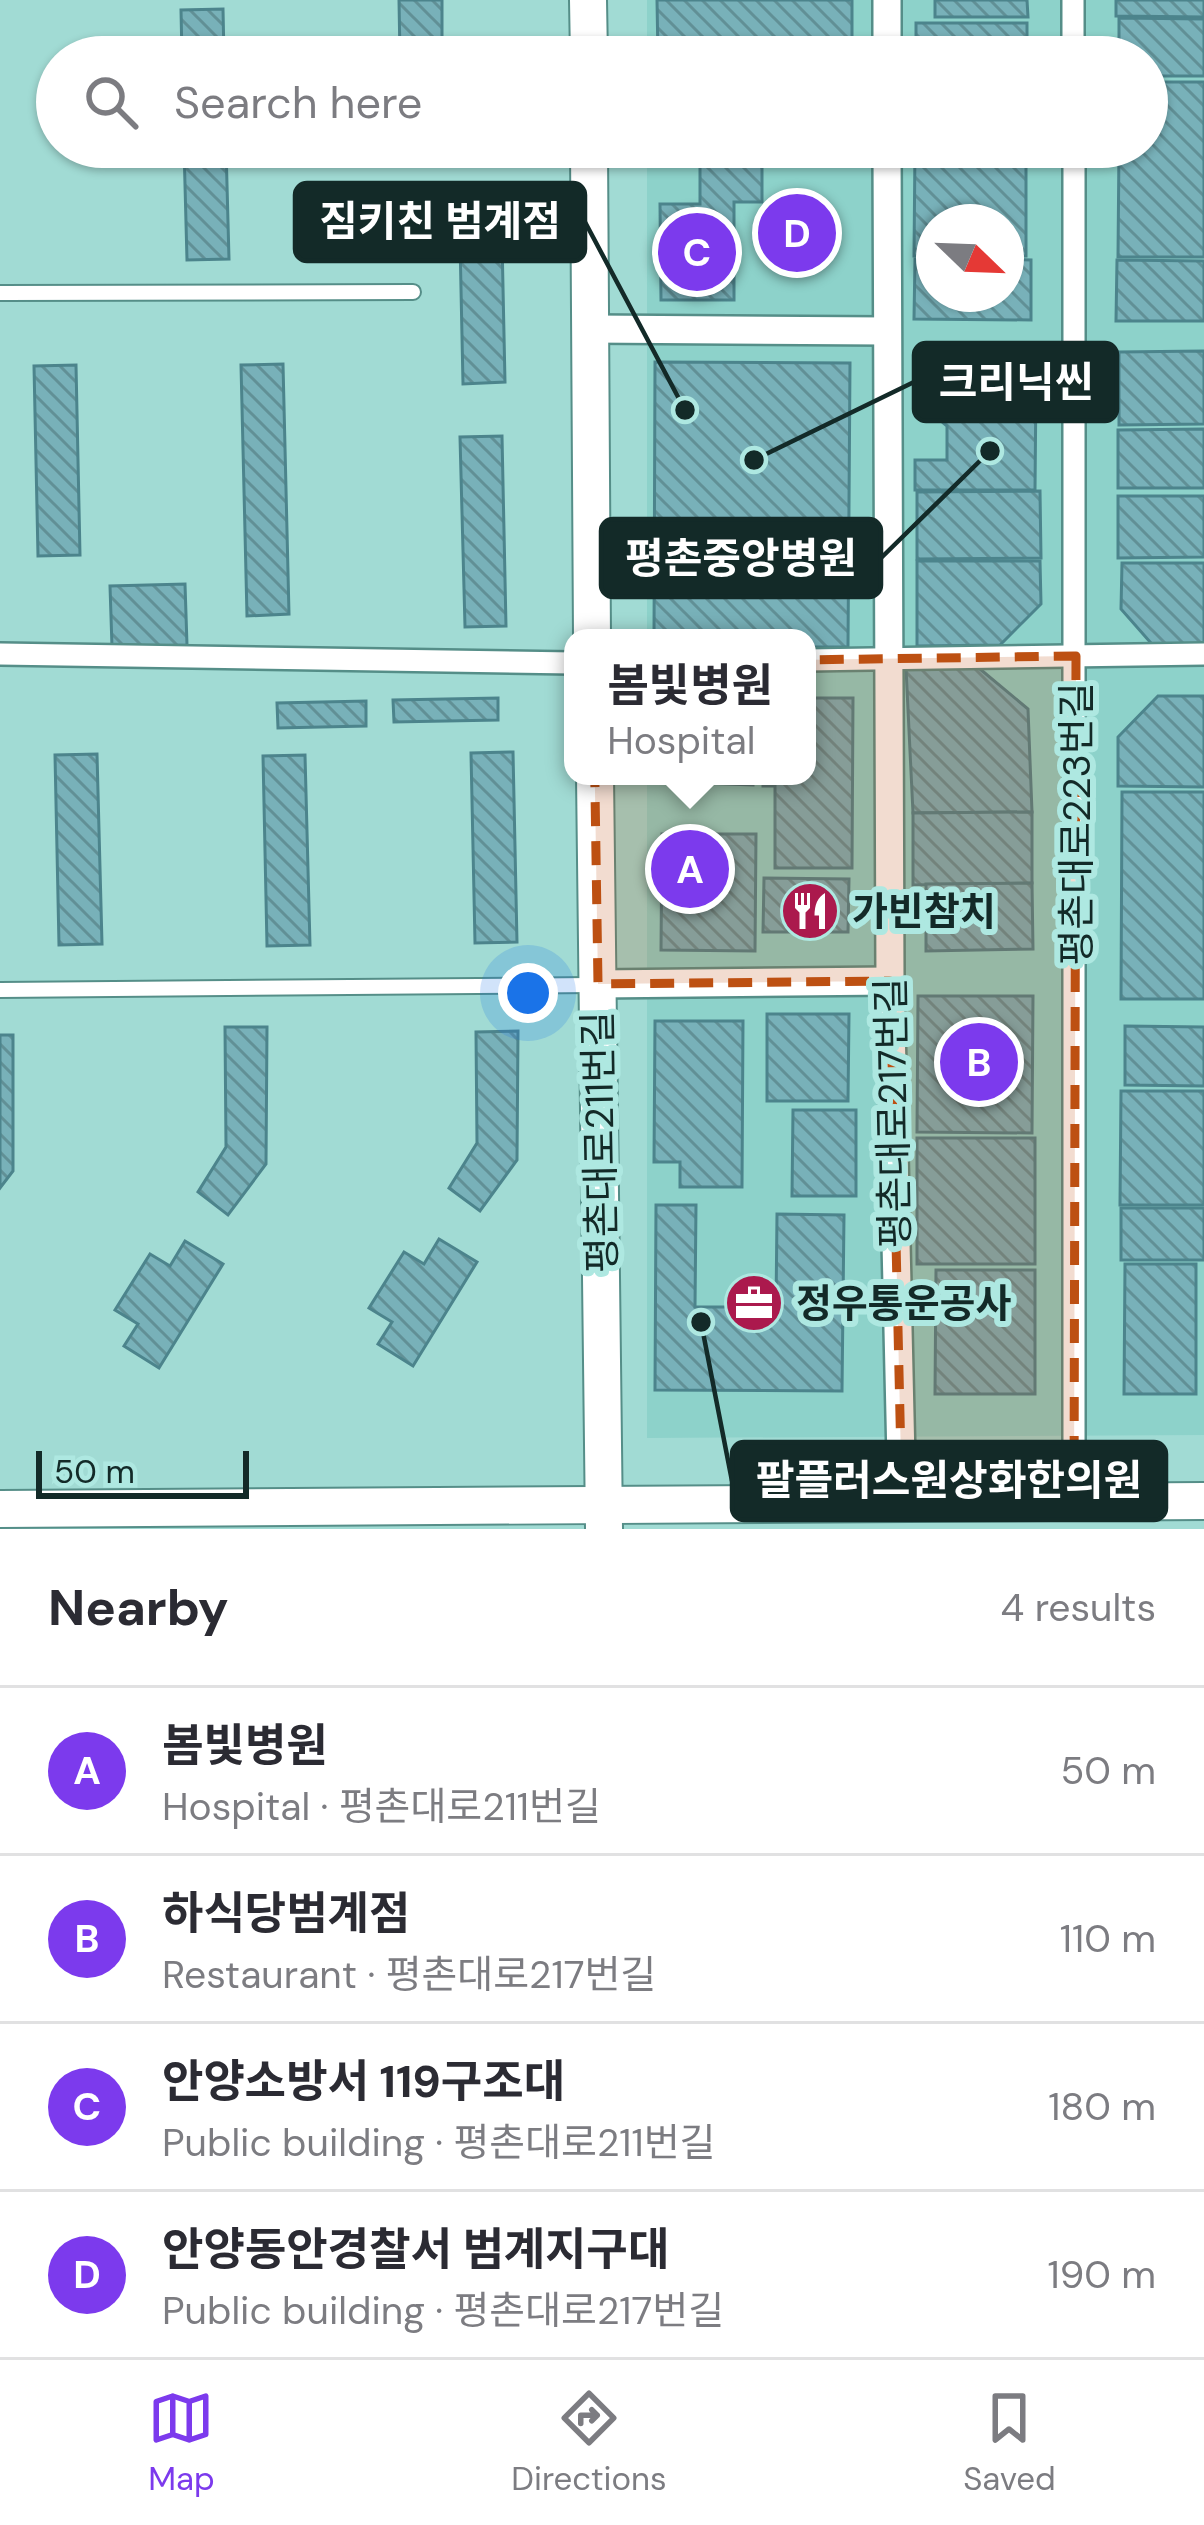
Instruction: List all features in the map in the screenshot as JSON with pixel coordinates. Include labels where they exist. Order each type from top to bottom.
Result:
[{"type":"street","points":[[588,0],[589,36]]},
{"type":"street","points":[[887,0],[887,36]]},
{"type":"street","points":[[1073,0],[1073,36]]},
{"type":"street","points":[[589,168],[592,629]]},
{"type":"street","name":"평촌대로217번길","points":[[887,168],[890,982],[902,1503]]},
{"type":"street","name":"평촌대로223번길","points":[[1073,168],[1074,1501]]},
{"type":"street","points":[[590,329],[887,331]]},
{"type":"street","points":[[0,654],[564,663]]},
{"type":"street","points":[[816,660],[1204,654]]},
{"type":"street","name":"평촌대로211번길","points":[[595,785],[604,1518]]},
{"type":"street","points":[[598,985],[890,982]]},
{"type":"street","points":[[0,1508],[604,1518],[902,1503],[1204,1502]]},
{"type":"lane","points":[[0,293],[413,292]]},
{"type":"lane","points":[[0,990],[598,985]]},
{"type":"highlighted area","points":[[1076,656],[1074,1501],[902,1503],[890,981],[598,984],[593,663]]},
{"type":"shaded area","points":[[647,0],[1204,0],[1204,1435],[647,1438],[647,785],[816,785],[816,629],[647,629],[647,168],[1168,168],[1168,36],[647,36]]},
{"type":"building","points":[[399,0],[442,0],[442,36],[400,36]]},
{"type":"building","points":[[657,0],[852,0],[852,36],[658,36]]},
{"type":"building","points":[[935,0],[1027,0],[1028,17],[935,17]]},
{"type":"building","points":[[1116,0],[1204,0],[1204,17],[1116,16]]},
{"type":"building","points":[[223,9],[224,36],[182,36],[181,10]]},
{"type":"building","points":[[1119,18],[1204,19],[1204,76],[1168,76],[1168,36],[1119,36]]},
{"type":"building","points":[[916,23],[1027,23],[1027,36],[916,36]]},
{"type":"building","points":[[1168,82],[1204,82],[1204,257],[1118,257],[1119,168],[1168,168]]},
{"type":"building","points":[[185,168],[227,168],[229,259],[187,260]]},
{"type":"building","points":[[700,168],[762,168],[762,202],[734,202],[734,300],[661,300],[660,204],[700,204]]},
{"type":"building","points":[[915,168],[1026,168],[1026,256],[1024,204],[916,204],[916,256]]},
{"type":"building","points":[[501,193],[505,382],[463,384],[459,194]]},
{"type":"building","points":[[774,202],[820,202],[820,265],[773,265]]},
{"type":"building","points":[[915,259],[916,312],[1024,312],[1024,260],[1031,260],[1031,320],[914,319]]},
{"type":"building","points":[[1117,260],[1204,261],[1204,321],[1116,321]]},
{"type":"building","points":[[1204,351],[1204,424],[1119,425],[1119,352]]},
{"type":"building","points":[[918,354],[1022,355],[1022,380],[1036,381],[1035,490],[915,490],[915,460],[947,460],[947,426],[928,410],[928,387],[918,388]]},
{"type":"building","points":[[655,362],[850,363],[848,647],[816,647],[816,629],[654,629]]},
{"type":"building","points":[[283,364],[289,614],[247,616],[241,365]]},
{"type":"building","points":[[76,365],[80,555],[38,556],[34,366]]},
{"type":"building","points":[[1204,429],[1204,488],[1118,488],[1118,430]]},
{"type":"building","points":[[502,436],[506,626],[465,627],[460,437]]},
{"type":"building","points":[[1040,491],[1041,558],[917,559],[917,492]]},
{"type":"building","points":[[1118,496],[1204,496],[1204,557],[1118,558]]},
{"type":"building","points":[[917,561],[1040,561],[1041,604],[1000,645],[917,646]]},
{"type":"building","points":[[1122,563],[1204,563],[1204,651],[1158,651],[1121,609]]},
{"type":"building","points":[[185,584],[187,645],[112,647],[110,586]]},
{"type":"building","points":[[974,664],[1028,709],[1032,812],[913,813],[906,668]]},
{"type":"building","points":[[1158,696],[1204,696],[1204,787],[1118,786],[1118,737]]},
{"type":"building","points":[[498,698],[498,720],[394,722],[393,700]]},
{"type":"building","points":[[816,698],[853,698],[852,868],[775,868],[775,786],[763,786],[816,785]]},
{"type":"building","points":[[366,701],[366,726],[278,728],[277,703]]},
{"type":"building","points":[[513,752],[517,942],[475,943],[471,753]]},
{"type":"building","points":[[97,754],[102,944],[59,945],[55,755]]},
{"type":"building","points":[[305,755],[310,945],[267,946],[263,756]]},
{"type":"building","points":[[1122,792],[1204,792],[1204,999],[1121,999]]},
{"type":"building","points":[[1032,812],[1032,883],[913,885],[913,813]]},
{"type":"building","points":[[662,834],[756,834],[755,951],[661,950]]},
{"type":"building","points":[[764,878],[849,879],[848,932],[763,932]]},
{"type":"building","points":[[1032,883],[1033,949],[926,951],[926,884]]},
{"type":"building","points":[[918,996],[1033,996],[1032,1133],[917,1132]]},
{"type":"building","points":[[767,1014],[849,1014],[848,1101],[767,1101]]},
{"type":"building","points":[[655,1021],[743,1021],[742,1187],[680,1187],[680,1162],[654,1162]]},
{"type":"building","points":[[1125,1026],[1204,1027],[1204,1086],[1125,1085]]},
{"type":"building","points":[[225,1027],[267,1027],[266,1164],[228,1215],[198,1192],[226,1147]]},
{"type":"building","points":[[518,1031],[517,1160],[480,1211],[449,1188],[477,1143],[476,1032]]},
{"type":"building","points":[[0,1035],[13,1035],[13,1171],[0,1188]]},
{"type":"building","points":[[1121,1091],[1204,1091],[1204,1205],[1120,1205]]},
{"type":"building","points":[[793,1110],[856,1110],[856,1196],[792,1196]]},
{"type":"building","points":[[917,1138],[1035,1138],[1035,1264],[917,1264]]},
{"type":"building","points":[[656,1205],[696,1205],[695,1307],[776,1307],[777,1214],[844,1215],[842,1391],[655,1390]]},
{"type":"building","points":[[1121,1208],[1204,1208],[1204,1260],[1121,1260]]},
{"type":"building","points":[[439,1239],[477,1262],[413,1366],[378,1344],[392,1322],[369,1308],[404,1252],[424,1264]]},
{"type":"building","points":[[185,1241],[223,1264],[159,1368],[124,1346],[138,1324],[115,1310],[150,1254],[170,1266]]},
{"type":"building","points":[[1125,1264],[1196,1264],[1196,1394],[1124,1394]]},
{"type":"building","points":[[936,1270],[1035,1270],[1035,1394],[935,1394]]},
{"type":"place","name":"안양동안경찰서 범계지구대","points":[[797,233]]},
{"type":"place","name":"안양소방서 119구조대","points":[[697,252]]},
{"type":"place","name":"짐키친 범계점","points":[[685,410]]},
{"type":"place","name":"평촌중앙병원","points":[[990,451]]},
{"type":"place","name":"크리닉씬","points":[[754,460]]},
{"type":"place","name":"봄빛병원","points":[[690,869]]},
{"type":"place","name":"가빈참치","points":[[810,911]]},
{"type":"place","name":"하식당범계점","points":[[979,1062]]},
{"type":"place","name":"정우통운공사","points":[[754,1303]]},
{"type":"place","name":"팔플러스원상화한의원","points":[[701,1322]]}]
